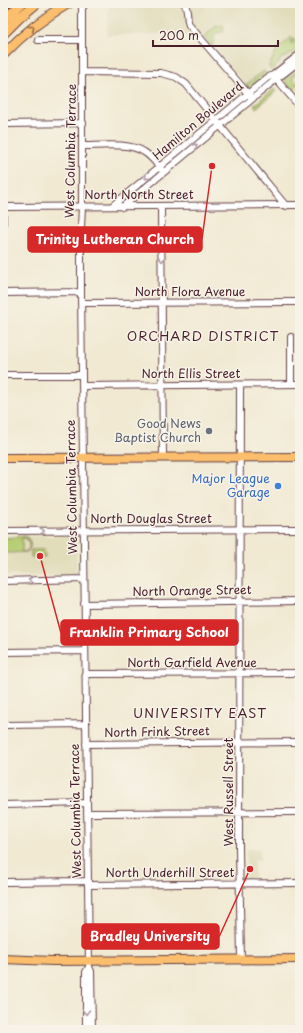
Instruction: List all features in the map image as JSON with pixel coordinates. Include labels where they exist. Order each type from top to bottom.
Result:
[{"type":"highway","points":[[3,6],[6,3]]},
{"type":"highway","points":[[3,21],[22,3]]},
{"type":"highway","points":[[3,34],[37,3]]},
{"type":"highway","points":[[3,55],[37,24],[50,14],[69,3]]},
{"type":"main road","points":[[3,458],[300,457]]},
{"type":"main road","points":[[3,959],[89,963],[300,959]]},
{"type":"main road","points":[[3,964],[28,960]]},
{"type":"street","points":[[184,3],[187,6],[189,26],[250,96]]},
{"type":"street","name":"West Columbia Terrace","points":[[84,5],[82,40],[83,123],[81,228],[82,458],[89,963],[91,971],[92,1030]]},
{"type":"street","points":[[38,40],[82,40]]},
{"type":"street","name":"Hamilton Boulevard","points":[[275,77],[300,54]]},
{"type":"street","name":"Hamilton Boulevard","points":[[122,206],[161,170],[250,96],[300,60]]},
{"type":"street","points":[[82,72],[157,73],[173,76],[186,84],[286,206]]},
{"type":"street","points":[[275,77],[300,107]]},
{"type":"street","points":[[3,124],[83,123]]},
{"type":"street","points":[[82,146],[135,147],[146,154],[161,170]]},
{"type":"street","name":"Hamilton Boulevard","points":[[112,206],[161,170]]},
{"type":"street","points":[[3,203],[3,250]]},
{"type":"street","name":"North North Street","points":[[3,207],[300,205]]},
{"type":"street","points":[[161,206],[164,458]]},
{"type":"street","points":[[3,293],[81,292]]},
{"type":"street","name":"North Flora Avenue","points":[[81,303],[300,302]]},
{"type":"street","points":[[291,337],[291,384]]},
{"type":"street","points":[[3,375],[82,375]]},
{"type":"street","name":"North Ellis Street","points":[[82,386],[300,384]]},
{"type":"street","name":"West Russell Street","points":[[240,385],[241,960]]},
{"type":"street","name":"North Douglas Street","points":[[3,531],[300,529]]},
{"type":"street","points":[[3,581],[84,579]]},
{"type":"street","name":"North Orange Street","points":[[84,604],[300,601]]},
{"type":"street","points":[[3,652],[85,651]]},
{"type":"street","name":"North Garfield Avenue","points":[[85,674],[300,673]]},
{"type":"street","points":[[3,725],[86,724]]},
{"type":"street","name":"North Frink Street","points":[[86,744],[300,742]]},
{"type":"street","points":[[3,805],[87,803]]},
{"type":"street","points":[[87,813],[300,812]]},
{"type":"street","name":"North Underhill Street","points":[[3,882],[240,884],[300,882]]},
{"type":"street","name":"West Columbia Terrace","points":[[86,1030],[86,972],[89,963]]},
{"type":"shaded area","points":[[109,3],[300,3],[300,99],[273,68],[250,87],[247,86],[205,39],[178,34],[107,35]]},
{"type":"shaded area","points":[[3,536],[77,536],[77,576],[3,576]]},
{"type":"shaded area","points":[[246,849],[260,849],[260,859],[254,860],[254,878],[246,878]]},
{"type":"shaded area","points":[[300,849],[300,877],[295,877],[295,850]]},
{"type":"green space","points":[[223,25],[224,32],[218,32],[213,38],[214,40],[212,46],[204,37],[215,27]]},
{"type":"green space","points":[[291,37],[293,39],[292,41],[294,39],[298,45],[297,47],[299,48],[300,46],[300,48],[286,57],[281,58],[279,63],[271,70],[269,66],[278,48]]},
{"type":"green space","points":[[300,67],[300,73],[293,76],[293,80],[298,84],[293,90],[284,80],[295,73]]},
{"type":"green space","points":[[264,71],[266,73],[250,87],[247,87],[245,84],[249,84],[249,82]]},
{"type":"green space","points":[[274,89],[276,91],[256,108],[254,105]]},
{"type":"green space","points":[[25,536],[30,541],[30,548],[27,552],[8,553],[4,551],[3,540],[5,538]],"holes":[[[22,538],[27,539],[29,542],[29,549],[22,552]]]},
{"type":"green space","points":[[31,550],[44,550],[45,557],[31,557]]},
{"type":"place","name":"Trinity Lutheran Church","points":[[212,166]]},
{"type":"place","name":"Good News Baptist Church","points":[[209,431]]},
{"type":"place","name":"Major League Garage","points":[[278,486]]},
{"type":"place","name":"Franklin Primary School","points":[[40,556]]},
{"type":"place","name":"Bradley University","points":[[250,869]]},
{"type":"district","name":"ORCHARD DISTRICT","points":[[203,336]]},
{"type":"district","name":"UNIVERSITY EAST","points":[[200,713]]}]
